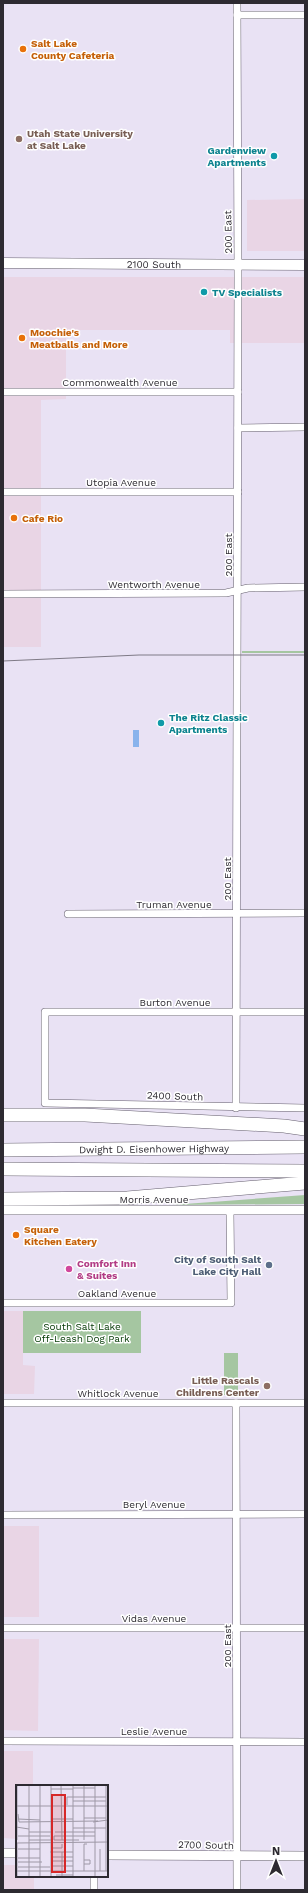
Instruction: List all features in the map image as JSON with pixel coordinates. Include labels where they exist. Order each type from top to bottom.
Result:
[{"type":"highway","points":[[3,1115],[85,1115],[284,1126],[305,1129]]},
{"type":"highway","name":"Dwight D. Eisenhower Highway","points":[[4,1150],[305,1147]]},
{"type":"highway","name":"Dwight D. Eisenhower Highway","points":[[5,1169],[305,1171]]},
{"type":"highway","points":[[3,1199],[126,1198],[305,1183]]},
{"type":"main road","name":"2100 South","points":[[3,263],[305,265]]},
{"type":"street","name":"200 East","points":[[236,1108],[238,492],[237,3]]},
{"type":"street","points":[[237,15],[305,15]]},
{"type":"street","name":"Commonwealth Avenue","points":[[3,392],[238,392]]},
{"type":"street","points":[[238,428],[305,427]]},
{"type":"street","name":"Utopia Avenue","points":[[3,492],[238,492]]},
{"type":"street","name":"Wentworth Avenue","points":[[3,594],[207,594],[226,593],[248,588],[305,588]]},
{"type":"street","name":"Truman Avenue","points":[[68,914],[305,913]]},
{"type":"street","name":"Burton Avenue","points":[[45,1103],[45,1012],[305,1012]]},
{"type":"street","name":"2400 South","points":[[45,1103],[236,1108],[305,1108]]},
{"type":"street","name":"Morris Avenue","points":[[3,1210],[305,1210]]},
{"type":"street","name":"Oakland Avenue","points":[[3,1303],[231,1303],[230,1211]]},
{"type":"street","name":"Whitlock Avenue","points":[[3,1403],[305,1403]]},
{"type":"street","name":"200 East","points":[[236,1403],[237,1890]]},
{"type":"street","name":"Beryl Avenue","points":[[3,1515],[305,1514]]},
{"type":"street","name":"Vidas Avenue","points":[[3,1628],[305,1628]]},
{"type":"street","name":"Leslie Avenue","points":[[3,1741],[305,1742]]},
{"type":"street","points":[[3,1853],[16,1853]]},
{"type":"street","name":"2700 South","points":[[108,1855],[305,1856]]},
{"type":"street","points":[[94,1877],[94,1890]]},
{"type":"shaded area","points":[[305,199],[305,251],[247,251],[247,200]]},
{"type":"shaded area","points":[[3,277],[305,277],[305,343],[230,343],[230,330],[66,330],[66,399],[41,400],[41,647],[3,647]]},
{"type":"shaded area","points":[[3,1311],[23,1311],[23,1365],[35,1366],[34,1394],[3,1394]]},
{"type":"shaded area","points":[[3,1526],[39,1526],[39,1617],[3,1617]]},
{"type":"shaded area","points":[[3,1639],[39,1639],[38,1731],[3,1730]]},
{"type":"shaded area","points":[[3,1751],[33,1751],[33,1785],[16,1785],[16,1839],[3,1838]]},
{"type":"shaded area","points":[[3,1865],[16,1865],[16,1877],[34,1877],[34,1890],[3,1890]]},
{"type":"green space","points":[[242,651],[305,651],[305,653],[242,653]]},
{"type":"green space","points":[[305,1195],[305,1204],[171,1205]]},
{"type":"green space","name":"South Salt Lake Off-Leash Dog Park","points":[[23,1311],[141,1311],[141,1353],[23,1353]]},
{"type":"green space","points":[[224,1353],[238,1353],[238,1395],[224,1395]]},
{"type":"water","points":[[133,730],[139,730],[139,747],[133,747]]},
{"type":"tram line","points":[[3,661],[139,655],[305,655]]},
{"type":"place","name":"Salt Lake County Cafeteria","points":[[23,49]]},
{"type":"place","name":"Utah State University at Salt Lake","points":[[19,139]]},
{"type":"place","name":"Gardenview Apartments","points":[[274,156]]},
{"type":"place","name":"TV Specialists","points":[[204,292]]},
{"type":"place","name":"Moochie's Meatballs and More","points":[[22,338]]},
{"type":"place","name":"Cafe Rio","points":[[14,518]]},
{"type":"place","name":"The Ritz Classic Apartments","points":[[161,723]]},
{"type":"place","name":"Square Kitchen Eatery","points":[[16,1235]]},
{"type":"place","name":"City of South Salt Lake City Hall","points":[[269,1265]]},
{"type":"place","name":"Comfort Inn & Suites","points":[[69,1269]]},
{"type":"place","name":"Little Rascals Childrens Center","points":[[267,1386]]}]
